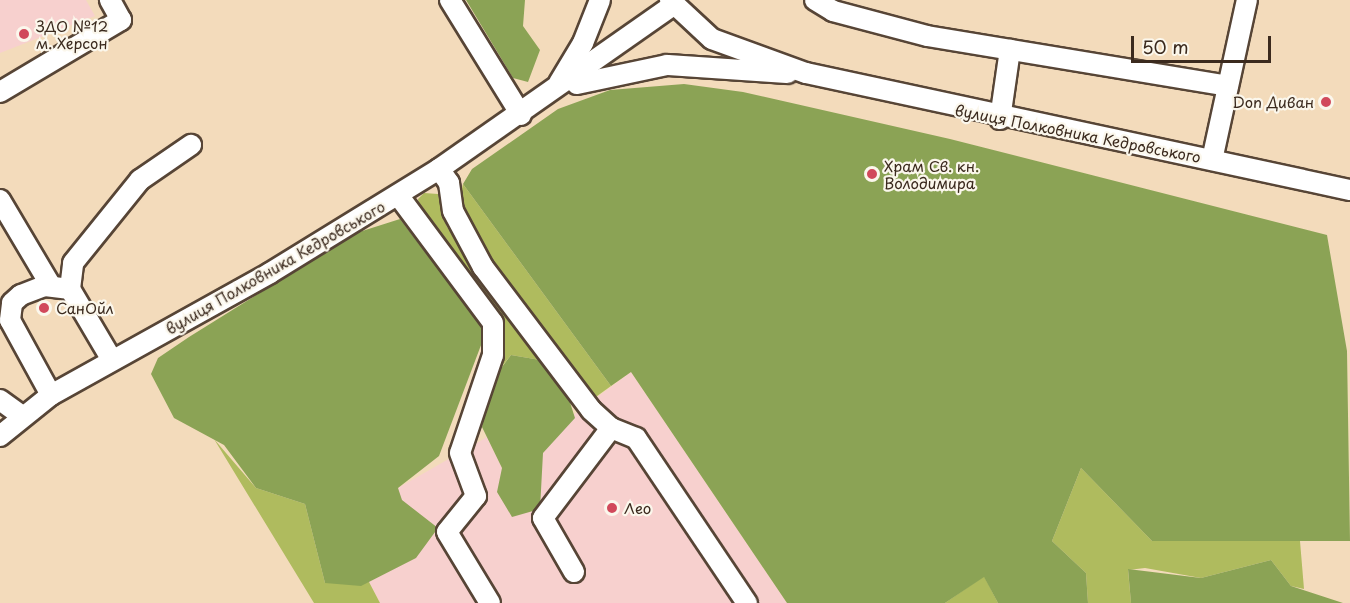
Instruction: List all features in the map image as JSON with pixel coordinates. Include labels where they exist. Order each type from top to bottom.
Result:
[{"type":"street","points":[[0,92],[121,20],[110,0]]},
{"type":"street","points":[[450,0],[521,115]]},
{"type":"street","name":"вулиця Полковника Кедровського","points":[[550,95],[574,62],[600,0]]},
{"type":"street","points":[[815,0],[833,11],[927,36],[1228,86]]},
{"type":"street","points":[[1212,160],[1247,0]]},
{"type":"street","name":"вулиця Полковника Кедровського","points":[[0,436],[22,416],[51,395],[398,195],[439,169],[550,95],[671,3],[712,39],[806,73],[1000,119],[1212,160],[1350,190]]},
{"type":"street","points":[[1000,119],[1010,50]]},
{"type":"street","name":"вулиця Полковника Кедровського","points":[[550,95],[590,79],[667,65],[806,73]]},
{"type":"street","points":[[61,288],[73,263],[140,180],[191,145]]},
{"type":"street","points":[[439,169],[449,183],[453,211],[483,267],[591,410],[611,428],[636,438],[747,603]]},
{"type":"street","points":[[398,195],[493,323],[493,355],[460,453],[476,496],[447,532],[490,603]]},
{"type":"street","points":[[0,200],[112,360]]},
{"type":"street","points":[[51,395],[9,311],[21,295],[61,288]]},
{"type":"street","points":[[0,400],[22,416]]},
{"type":"street","points":[[574,572],[543,518],[611,428]]},
{"type":"shaded area","name":"ЗДО №12 м. Херсон","points":[[0,0],[86,0],[95,16],[0,53]]},
{"type":"shaded area","points":[[631,372],[787,603],[380,603],[369,582],[398,488],[487,437],[502,468]]},
{"type":"green space","points":[[466,0],[525,0],[523,26],[540,50],[528,82],[513,78]]},
{"type":"green space","points":[[684,84],[743,92],[950,139],[1327,235],[1347,351],[1350,541],[1152,541],[1081,468],[1052,541],[1086,573],[1088,603],[998,603],[984,577],[945,603],[787,603],[631,372],[611,386],[463,184],[472,169],[558,109],[610,90]]},
{"type":"green space","points":[[463,184],[611,386],[593,399],[468,229],[459,201]]},
{"type":"green space","points":[[424,193],[438,194],[447,227],[540,360],[511,355],[499,370],[504,341],[494,305],[420,214],[418,199]]},
{"type":"green space","points":[[400,219],[486,332],[439,456],[398,488],[402,500],[438,528],[416,558],[361,586],[325,583],[305,504],[256,488],[224,445],[174,418],[151,374],[158,358],[356,233]]},
{"type":"green space","points":[[511,355],[540,360],[567,393],[575,418],[543,453],[540,509],[512,517],[497,492],[502,468],[482,427],[490,383]]},
{"type":"green space","points":[[214,439],[256,488],[305,504],[325,583],[369,582],[380,603],[314,603]]},
{"type":"green space","points":[[1081,468],[1152,541],[1300,541],[1304,589],[1291,586],[1271,560],[1201,578],[1145,568],[1128,570],[1131,603],[1088,603],[1086,573],[1052,541]]},
{"type":"green space","points":[[1271,560],[1291,586],[1343,603],[1131,603],[1128,569],[1201,578]]},
{"type":"green space","points":[[984,576],[998,603],[945,603]]},
{"type":"place","name":"ЗДО №12 м. Херсон","points":[[24,34]]},
{"type":"place","name":"Don Диван","points":[[1326,102]]},
{"type":"place","name":"Храм Св. кн. Володимира","points":[[872,174]]},
{"type":"place","name":"СанОйл","points":[[44,308]]},
{"type":"place","name":"Лео","points":[[612,508]]}]
